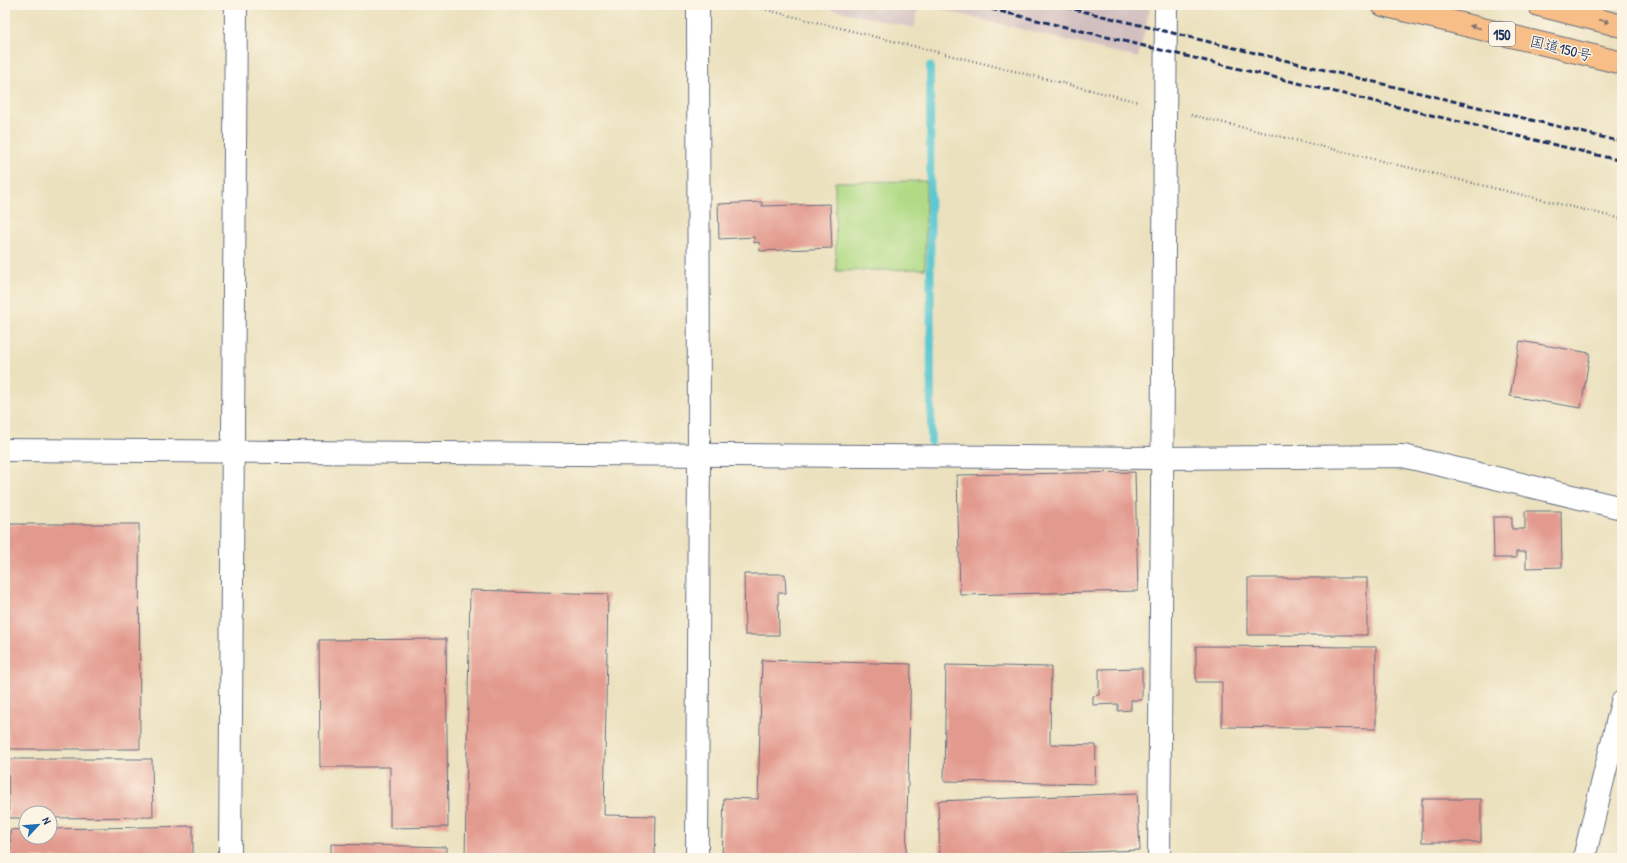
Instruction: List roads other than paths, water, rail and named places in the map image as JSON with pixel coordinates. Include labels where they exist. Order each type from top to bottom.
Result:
[{"type":"highway","name":"国道150号","points":[[1383,5],[1622,63]]},
{"type":"highway","points":[[1539,5],[1571,9],[1622,26]]},
{"type":"street","points":[[230,858],[236,5]]},
{"type":"street","points":[[697,858],[699,454],[698,5]]},
{"type":"street","points":[[1159,858],[1166,5]]},
{"type":"street","points":[[5,450],[1163,458],[1403,456],[1622,508]]},
{"type":"street","points":[[1584,858],[1622,702]]},
{"type":"waterway","points":[[930,66],[931,442]]},
{"type":"railway","points":[[974,5],[1622,161]]},
{"type":"railway","points":[[1057,5],[1622,142]]}]
